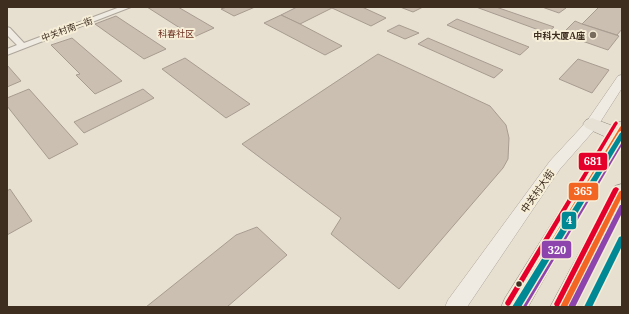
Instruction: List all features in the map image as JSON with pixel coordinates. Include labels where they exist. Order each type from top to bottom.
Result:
[{"type":"main road","points":[[514,307],[620,131],[592,124]]},
{"type":"main road","points":[[563,307],[622,192]]},
{"type":"street","name":"中关村南一街","points":[[7,52],[127,7]]},
{"type":"street","points":[[7,30],[22,46]]},
{"type":"street","name":"中关村大街","points":[[455,307],[555,165],[592,124],[622,79]]},
{"type":"building","points":[[147,7],[178,7],[214,28],[194,37]]},
{"type":"building","points":[[227,7],[255,7],[234,16],[221,9]]},
{"type":"building","points":[[297,7],[334,7],[300,24],[281,15]]},
{"type":"building","points":[[362,7],[386,18],[371,26],[332,8]]},
{"type":"building","points":[[400,7],[423,7],[413,12]]},
{"type":"building","points":[[476,7],[496,7],[554,27],[547,33]]},
{"type":"building","points":[[542,7],[564,7],[566,8],[559,13]]},
{"type":"building","points":[[599,7],[622,7],[622,29],[617,35],[582,24]]},
{"type":"building","points":[[281,15],[342,46],[325,55],[264,23]]},
{"type":"building","points":[[116,16],[166,49],[144,59],[95,24]]},
{"type":"building","points":[[457,19],[529,47],[520,55],[447,25]]},
{"type":"building","name":"中科大厦A座","points":[[575,21],[619,36],[608,50],[562,34]]},
{"type":"building","points":[[399,25],[419,33],[405,39],[387,31]]},
{"type":"building","points":[[72,38],[122,81],[95,94],[76,75],[80,74],[51,45]]},
{"type":"building","points":[[428,38],[503,70],[494,78],[418,44]]},
{"type":"building","points":[[378,54],[490,106],[506,125],[509,138],[508,159],[503,168],[399,289],[331,234],[341,218],[242,144]]},
{"type":"building","points":[[185,58],[250,104],[226,118],[162,69]]},
{"type":"building","points":[[578,59],[609,70],[592,93],[559,79]]},
{"type":"building","points":[[7,65],[21,81],[7,87]]},
{"type":"building","points":[[29,89],[78,144],[49,159],[7,106],[7,98]]},
{"type":"building","points":[[143,89],[154,98],[84,133],[74,122]]},
{"type":"building","points":[[10,189],[32,221],[7,235],[7,191]]},
{"type":"building","points":[[257,227],[287,255],[227,307],[146,307],[236,235]]},
{"type":"transit line","name":"681","points":[[508,303],[616,123]]},
{"type":"transit line","name":"365","points":[[514,307],[622,127]]},
{"type":"transit line","name":"4","points":[[516,307],[622,134]]},
{"type":"transit line","name":"320","points":[[522,307],[622,141]]},
{"type":"transit line","name":"681","points":[[557,304],[616,189]]},
{"type":"transit line","name":"365","points":[[563,307],[622,192]]},
{"type":"transit line","name":"320","points":[[571,307],[622,207]]},
{"type":"transit line","name":"4","points":[[588,307],[622,239]]},
{"type":"place","name":"中科大厦A座","points":[[593,35]]},
{"type":"district","name":"科春社区","points":[[176,33]]}]
